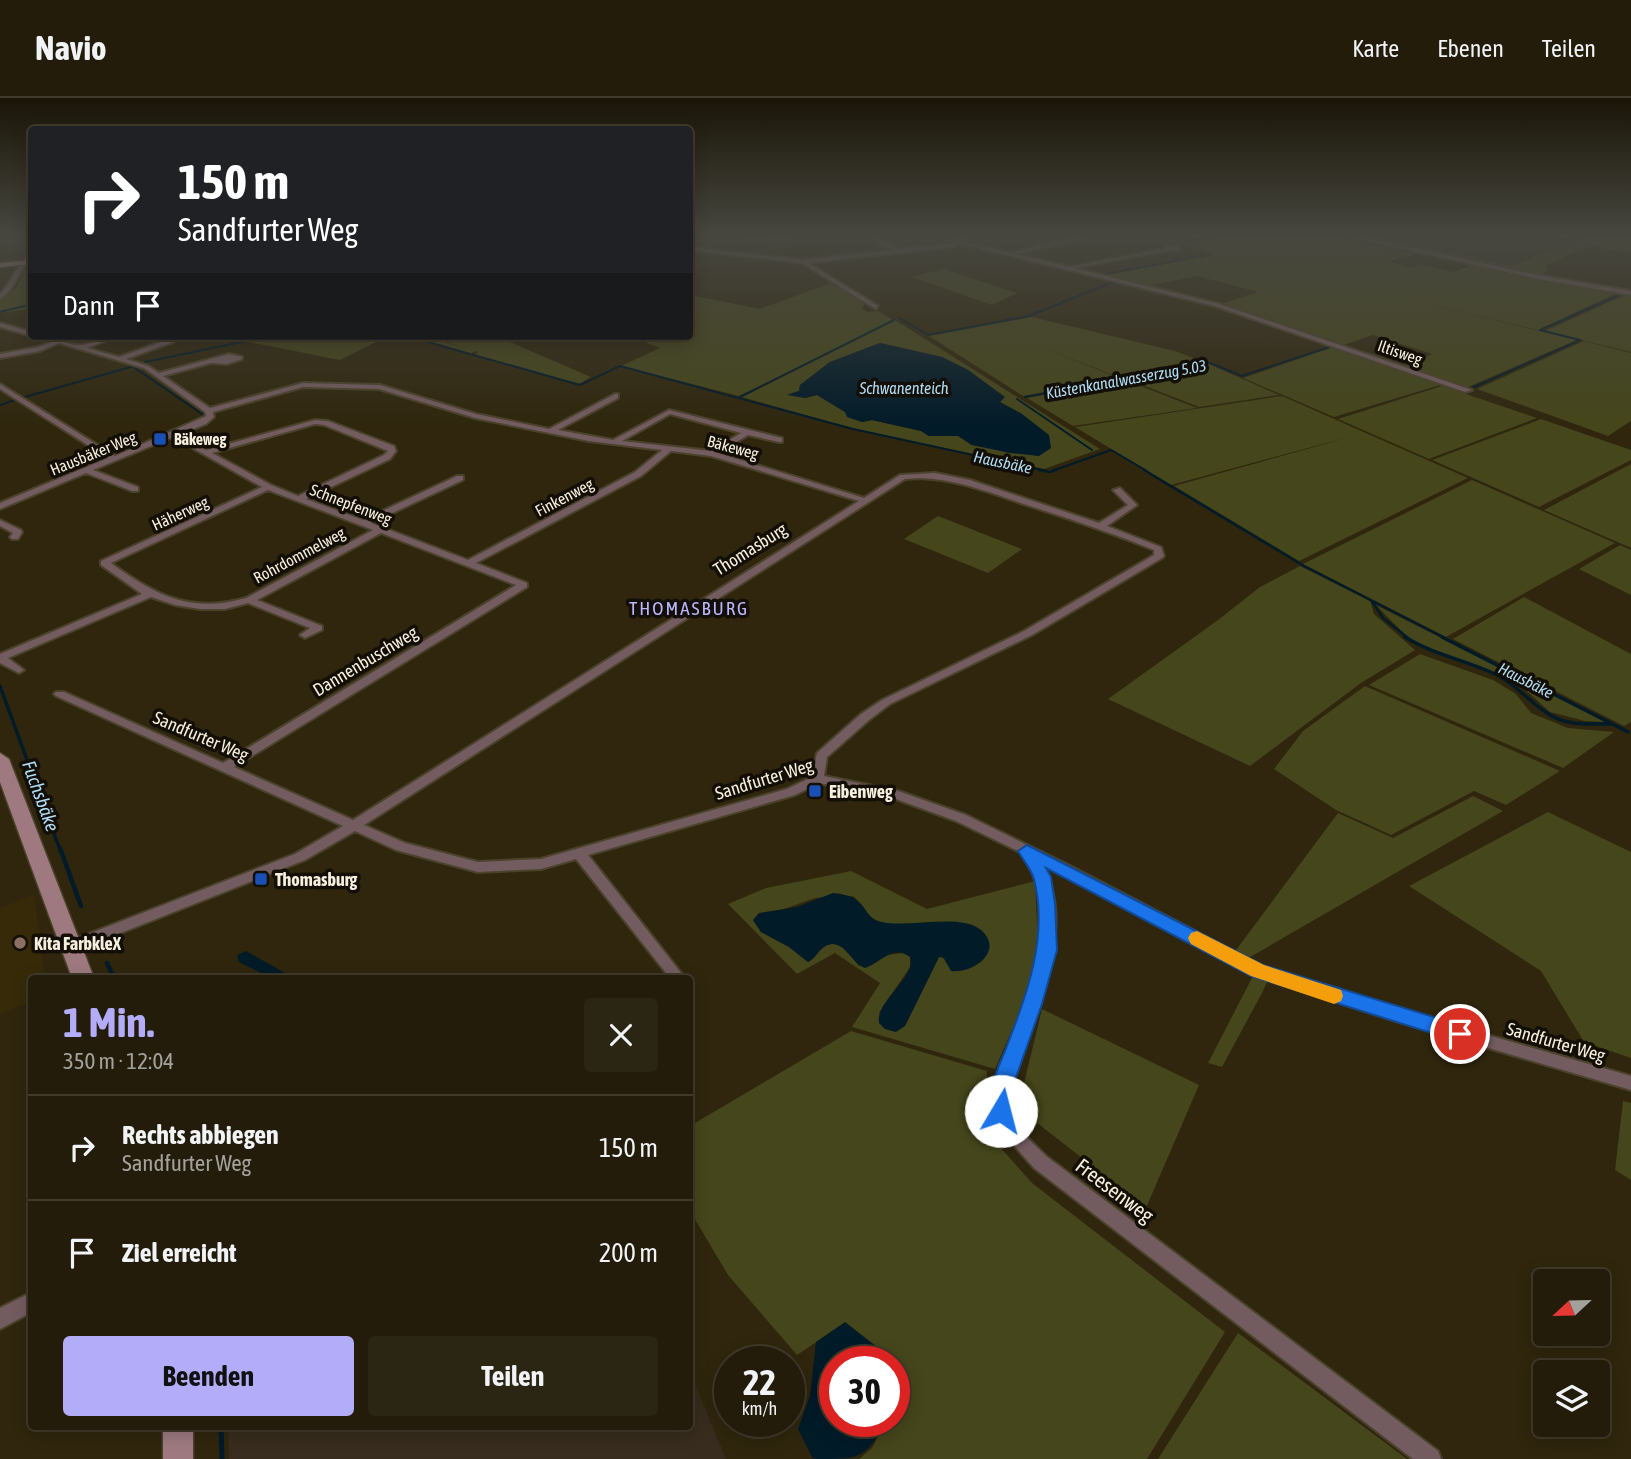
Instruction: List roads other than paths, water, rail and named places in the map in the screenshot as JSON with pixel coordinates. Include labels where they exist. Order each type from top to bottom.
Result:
[{"type":"main road","points":[[0,759],[82,975]]},
{"type":"main road","points":[[178,1430],[178,1459]]},
{"type":"street","points":[[862,299],[876,307]]},
{"type":"street","name":"Iltisweg","points":[[1191,299],[1468,390]]},
{"type":"street","points":[[0,325],[28,333]]},
{"type":"street","points":[[55,340],[146,367],[209,411]]},
{"type":"street","points":[[82,347],[103,340]]},
{"type":"street","points":[[121,358],[171,341],[167,340]]},
{"type":"street","points":[[0,356],[40,349],[59,341]]},
{"type":"street","points":[[159,375],[211,361]]},
{"type":"street","name":"Bäkeweg","points":[[209,411],[294,387],[335,384],[380,387],[475,416],[614,442],[712,454],[863,500]]},
{"type":"street","points":[[0,386],[115,459]]},
{"type":"street","points":[[551,431],[615,396]]},
{"type":"street","name":"Hausbäker Weg","points":[[0,506],[174,435],[211,417],[209,411]]},
{"type":"street","points":[[614,442],[669,412],[779,440]]},
{"type":"street","points":[[207,452],[315,422],[325,423],[391,448],[392,451],[387,457],[298,499]]},
{"type":"street","points":[[712,454],[747,432]]},
{"type":"street","name":"Schnepfenweg","points":[[174,435],[268,487],[524,585]]},
{"type":"street","name":"Finkenweg","points":[[468,564],[638,474],[669,449]]},
{"type":"street","points":[[87,471],[135,489]]},
{"type":"street","name":"Thomasburg","points":[[70,947],[300,857],[903,477],[931,476],[976,486],[1158,549],[1158,556],[1028,633],[911,689],[865,717],[821,756],[818,779]]},
{"type":"street","points":[[362,524],[460,478]]},
{"type":"street","name":"Häherweg","points":[[104,563],[268,487]]},
{"type":"street","points":[[1100,527],[1133,505],[1116,490]]},
{"type":"street","points":[[0,496],[12,501]]},
{"type":"street","points":[[0,523],[18,532],[15,537]]},
{"type":"street","name":"Rohrdommelweg","points":[[230,606],[249,600],[380,530]]},
{"type":"street","points":[[104,563],[150,594],[209,608],[230,606]]},
{"type":"street","name":"Dannenbuschweg","points":[[225,767],[524,585]]},
{"type":"street","points":[[0,658],[150,594]]},
{"type":"street","points":[[249,600],[318,628],[305,635]]},
{"type":"street","points":[[0,658],[19,670]]},
{"type":"street","name":"Sandfurter Weg","points":[[60,694],[412,851],[478,867],[541,864],[791,792],[818,779],[898,795],[961,818],[1257,971],[1405,1018],[1631,1083]]},
{"type":"street","name":"Freesenweg","points":[[1027,851],[1042,877],[1046,904],[1047,950],[1032,1004],[1004,1080],[1001,1111],[1013,1133],[1040,1162],[1430,1459]]},
{"type":"street","points":[[579,853],[676,975]]},
{"type":"street","points":[[0,1320],[28,1303]]},
{"type":"water","name":"Schwanenteich","points":[[880,343],[942,357],[968,370],[1005,397],[1000,402],[1022,414],[1049,435],[1051,448],[1039,456],[1010,453],[972,445],[958,436],[929,436],[921,431],[872,420],[862,422],[847,417],[845,412],[817,395],[805,398],[787,395],[799,391],[800,385],[830,362]]},
{"type":"water","points":[[833,893],[854,898],[870,916],[881,922],[961,922],[972,925],[988,938],[988,953],[976,965],[960,971],[951,971],[943,957],[939,957],[905,1026],[896,1032],[885,1029],[879,1023],[879,1015],[908,973],[910,957],[892,953],[865,968],[842,947],[831,944],[808,962],[789,947],[761,932],[753,920],[759,913],[797,907]]},
{"type":"water","points":[[246,951],[289,975],[265,975],[239,962],[237,955]]},
{"type":"water","points":[[845,1322],[876,1346],[819,1346],[819,1437],[877,1437],[867,1450],[853,1457],[816,1459],[812,1457],[802,1437],[805,1437],[805,1410],[810,1396],[816,1342]]},
{"type":"waterway","points":[[899,318],[928,335],[1029,316],[1072,299]]},
{"type":"waterway","name":"Küstenkanalwasserzug 5.03","points":[[1472,388],[1580,340],[1540,330],[1612,299]]},
{"type":"waterway","points":[[0,312],[28,305]]},
{"type":"waterway","points":[[740,397],[894,320]]},
{"type":"waterway","points":[[145,362],[252,340]]},
{"type":"waterway","name":"Hausbäke","points":[[421,340],[580,385],[620,366],[853,429],[1047,471]]},
{"type":"waterway","name":"Küstenkanalwasserzug 5.03","points":[[1025,397],[1210,363],[1242,376],[1333,346]]},
{"type":"waterway","points":[[25,397],[133,366]]},
{"type":"waterway","points":[[133,366],[202,414]]},
{"type":"waterway","name":"Küstenkanalwasserzug 5.03","points":[[1017,399],[1092,450]]},
{"type":"waterway","points":[[0,405],[15,400]]},
{"type":"waterway","name":"Hausbäke","points":[[1052,471],[1111,450],[1147,471]]},
{"type":"waterway","name":"Hausbäke","points":[[1039,470],[1056,470]]},
{"type":"waterway","name":"Hausbäke","points":[[1144,470],[1304,566],[1445,638]]},
{"type":"waterway","points":[[1372,601],[1383,618],[1408,638]]},
{"type":"waterway","points":[[1405,637],[1495,674],[1540,708],[1561,720],[1610,724]]},
{"type":"waterway","name":"Hausbäke","points":[[1442,637],[1628,732]]},
{"type":"waterway","name":"Fuchsbäke","points":[[0,686],[60,850]]},
{"type":"waterway","name":"Fuchsbäke","points":[[60,848],[81,906]]},
{"type":"waterway","name":"Fuchsbäke","points":[[107,963],[113,975]]},
{"type":"waterway","name":"Fuchsbäke","points":[[221,1430],[222,1459]]},
{"type":"place","name":"Bäkeweg","points":[[160,439]]},
{"type":"place","name":"Eibenweg","points":[[815,791]]},
{"type":"place","name":"Thomasburg","points":[[261,879]]},
{"type":"place","name":"Kita FarbkleX","points":[[20,943]]},
{"type":"district","name":"THOMASBURG","points":[[689,608]]}]
